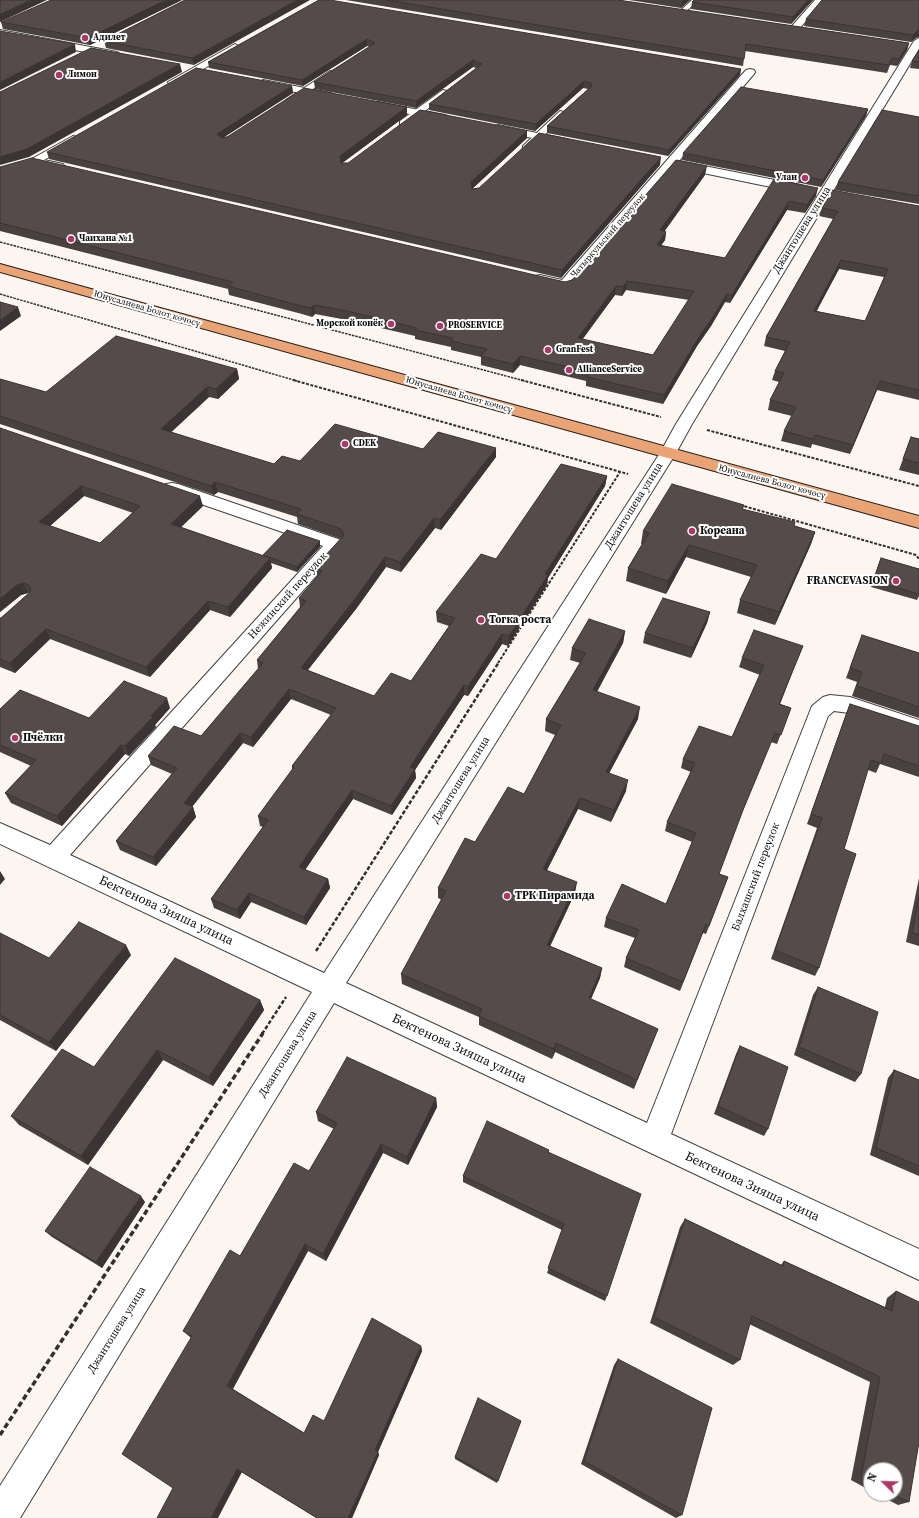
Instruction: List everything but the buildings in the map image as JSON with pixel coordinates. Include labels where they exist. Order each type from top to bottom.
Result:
[{"type":"main road","name":"Юнусалиева Болот көчөсү","points":[[0,268],[919,522]]},
{"type":"street","points":[[809,31],[790,28],[820,0]]},
{"type":"street","points":[[678,12],[697,14]]},
{"type":"street","points":[[0,33],[128,58]]},
{"type":"street","points":[[161,89],[243,43]]},
{"type":"street","points":[[76,57],[103,44]]},
{"type":"street","name":"Джантошева улица","points":[[0,1518],[330,988],[668,453],[817,192],[915,46]]},
{"type":"street","points":[[180,67],[210,73]]},
{"type":"street","name":"Чатыркульский переулок","points":[[526,276],[564,285],[750,72],[734,70]]},
{"type":"street","points":[[249,80],[342,98]]},
{"type":"street","points":[[364,102],[455,120]]},
{"type":"street","points":[[485,126],[578,144]]},
{"type":"street","points":[[20,164],[34,161],[80,134]]},
{"type":"street","points":[[656,160],[840,196]]},
{"type":"street","points":[[34,161],[72,170]]},
{"type":"street","name":"Нежинский переулок","points":[[54,858],[334,544],[156,483]]},
{"type":"street","name":"Балхашский переулок","points":[[654,1141],[819,712],[830,703],[850,705],[919,728]]},
{"type":"street","name":"Бектенова Зияша улица","points":[[0,833],[919,1265]]},
{"type":"lane","points":[[678,12],[696,0]]},
{"type":"lane","points":[[284,103],[337,70]]},
{"type":"lane","points":[[393,131],[453,87]]},
{"type":"lane","points":[[521,152],[570,106]]},
{"type":"path","points":[[0,242],[666,418]]},
{"type":"path","points":[[0,294],[369,402],[631,475]]},
{"type":"path","points":[[701,429],[919,486]]},
{"type":"path","points":[[735,504],[916,555],[919,559]]},
{"type":"place","name":"Адилет","points":[[85,38]]},
{"type":"place","name":"Лимон","points":[[59,75]]},
{"type":"place","name":"Улан","points":[[805,178]]},
{"type":"place","name":"Чаихана №1","points":[[71,239]]},
{"type":"place","name":"Морской конёк","points":[[391,324]]},
{"type":"place","name":"PROSERVICE","points":[[440,326]]},
{"type":"place","name":"GranFest","points":[[548,350]]},
{"type":"place","name":"AllianceService","points":[[569,370]]},
{"type":"place","name":"CDEK","points":[[345,444]]},
{"type":"place","name":"Кореана","points":[[692,531]]},
{"type":"place","name":"FRANCEVASION","points":[[896,581]]},
{"type":"place","name":"Тогка роста","points":[[481,620]]},
{"type":"place","name":"Пчёлки","points":[[15,738]]},
{"type":"place","name":"ТРК Пирамида","points":[[507,896]]}]
